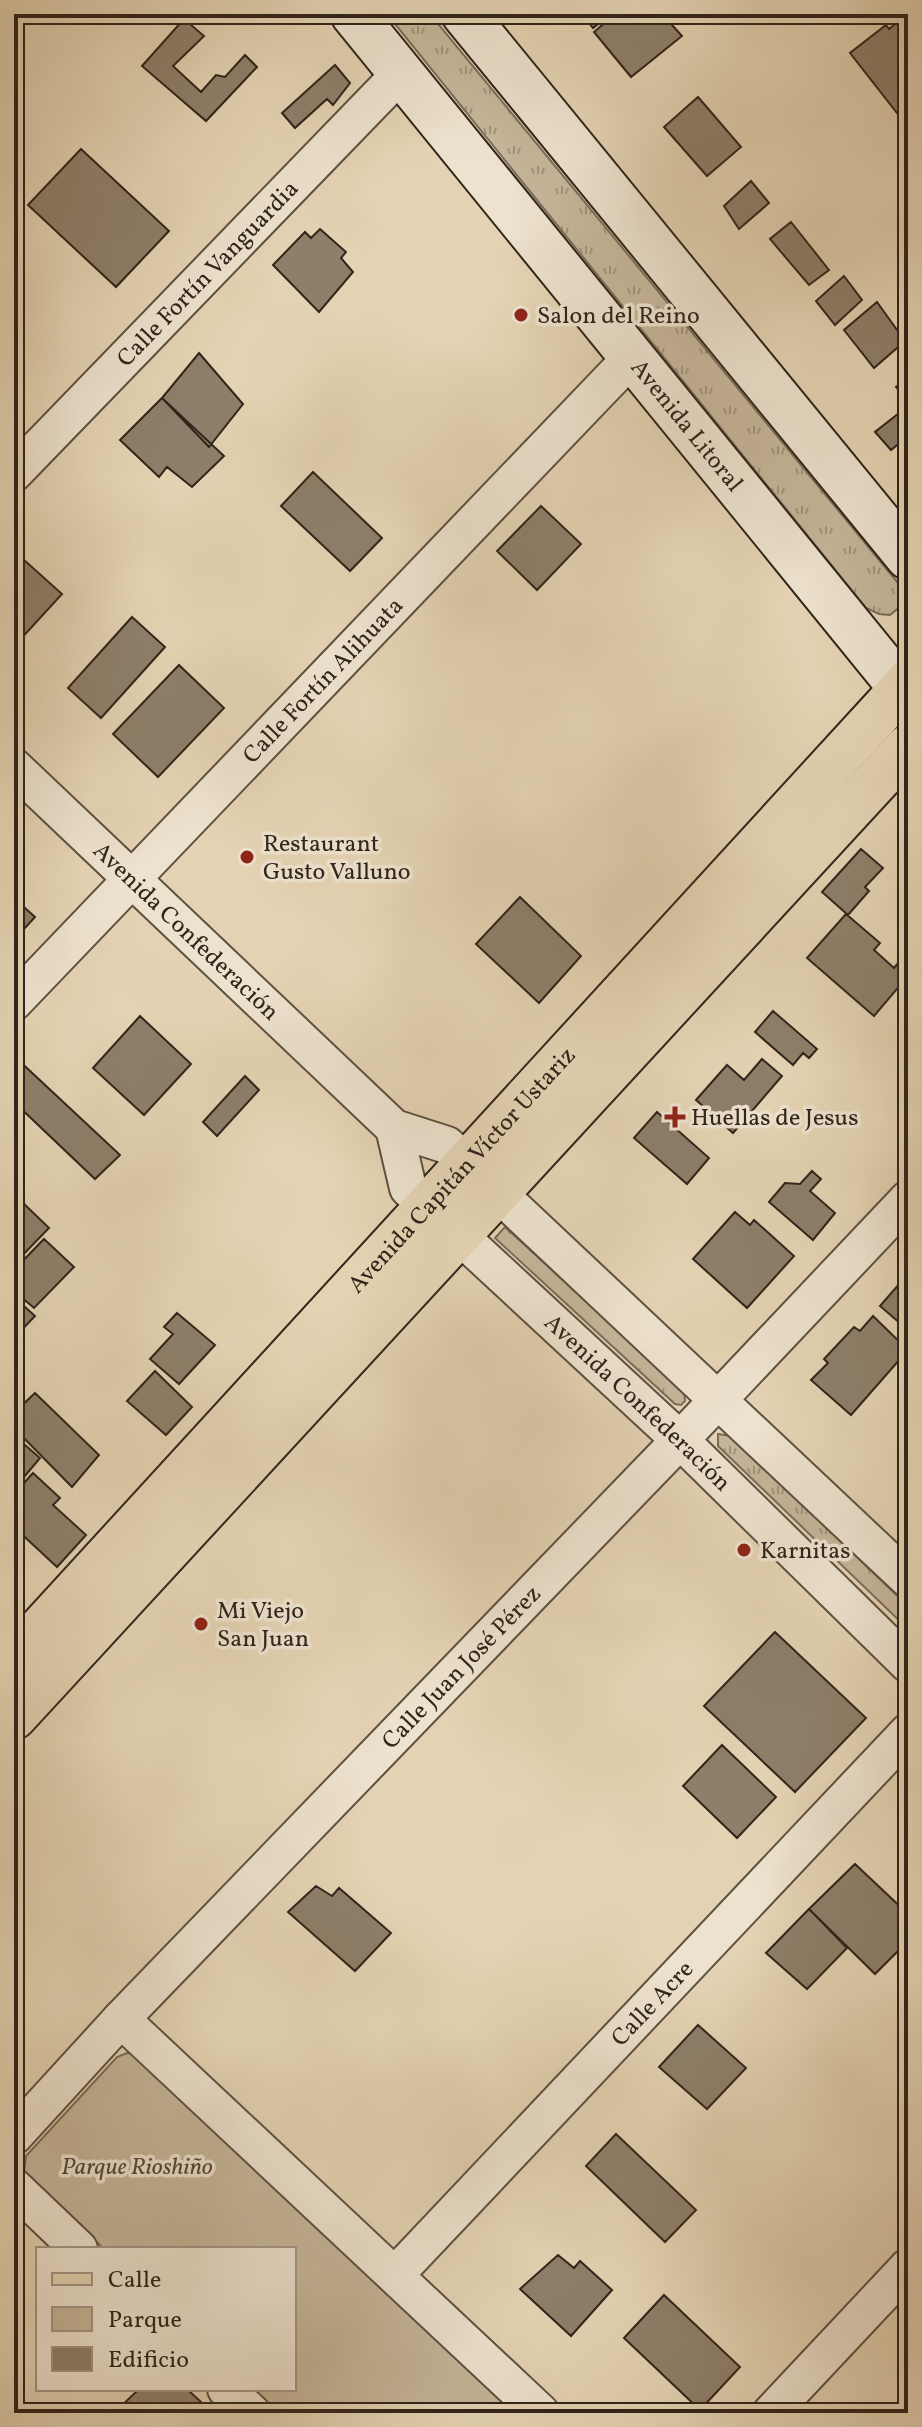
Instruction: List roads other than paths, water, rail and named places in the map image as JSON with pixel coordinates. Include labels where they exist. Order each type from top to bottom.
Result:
[{"type":"main road","name":"Avenida Litoral","points":[[353,14],[632,357],[895,697],[905,750]]},
{"type":"main road","points":[[464,14],[908,557]]},
{"type":"main road","name":"Avenida Capitán Víctor Ustariz","points":[[14,1717],[895,697]]},
{"type":"main road","name":"Avenida Capitán Víctor Ustariz","points":[[482,1178],[905,750]]},
{"type":"main road","name":"Avenida Capitán Víctor Ustariz","points":[[14,1658],[443,1221]]},
{"type":"street","name":"Calle Fortín Vanguardia","points":[[14,473],[401,73]]},
{"type":"street","name":"Calle Fortín Alihuata","points":[[14,1002],[632,357]]},
{"type":"street","name":"Avenida Confederación","points":[[14,767],[394,1128],[447,1145],[908,1579]]},
{"type":"street","name":"Avenida Confederación","points":[[394,1128],[408,1188],[680,1440],[908,1664]]},
{"type":"street","name":"Calle Juan José Pérez","points":[[14,2136],[121,2019],[908,1199]]},
{"type":"street","name":"Calle Acre","points":[[395,2275],[908,1732]]},
{"type":"street","points":[[121,2019],[541,2413]]},
{"type":"street","points":[[14,2187],[77,2247]]},
{"type":"street","points":[[771,2413],[908,2267]]},
{"type":"street","points":[[228,2391],[252,2413]]},
{"type":"place","name":"Salon del Reino","points":[[521,315]]},
{"type":"place","name":"Restaurant Gusto Valluno","points":[[247,857]]},
{"type":"place","name":"Huellas de Jesus","points":[[675,1117]]},
{"type":"place","name":"Karnitas","points":[[744,1550]]},
{"type":"place","name":"Mi Viejo San Juan","points":[[201,1624]]},
{"type":"park label","name":"Parque Rioshiño","points":[[137,2166]]}]
